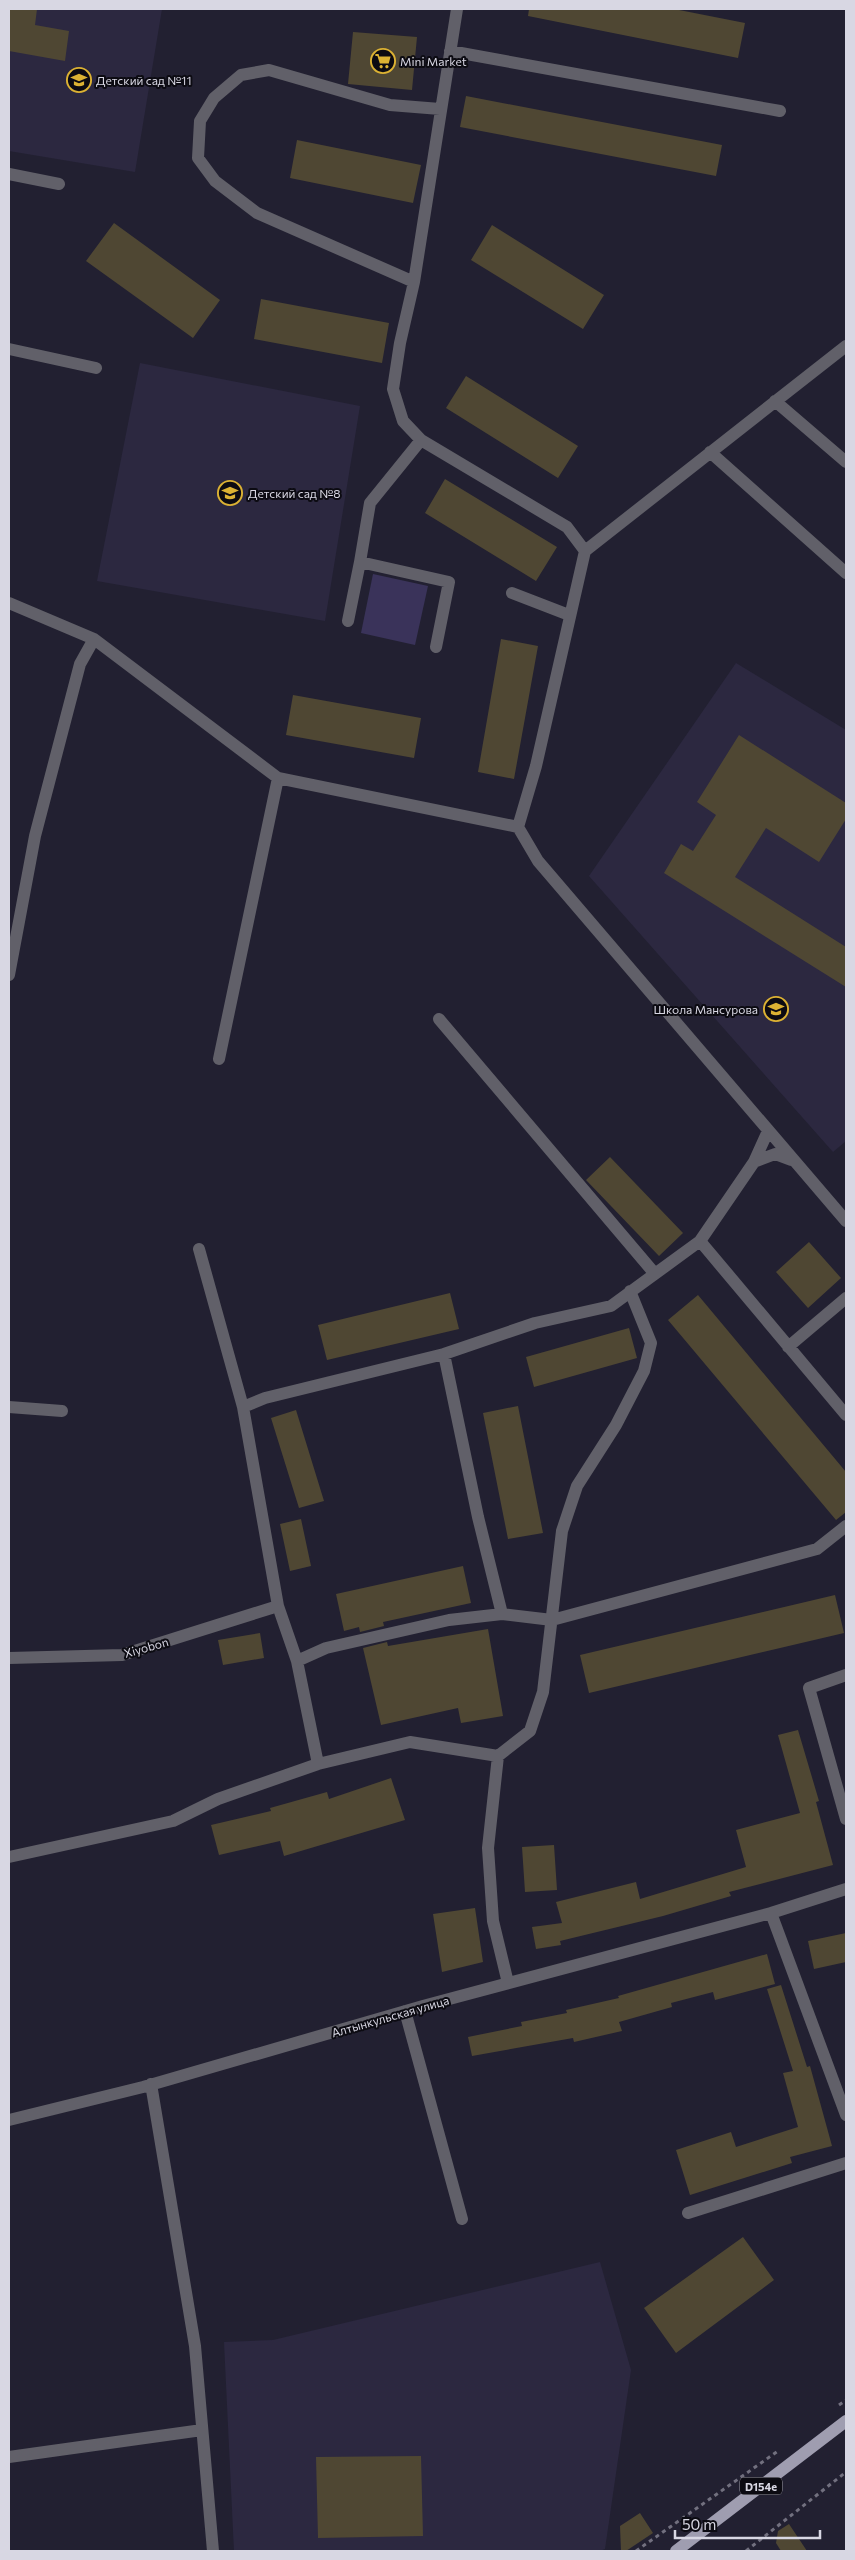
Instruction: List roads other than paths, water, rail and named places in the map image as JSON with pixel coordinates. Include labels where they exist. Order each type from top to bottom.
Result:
[{"type":"main road","name":"D154e","points":[[676,2551],[846,2421]]},
{"type":"street","points":[[457,9],[414,282],[400,343],[393,389],[403,421],[422,440],[567,527],[585,551]]},
{"type":"street","points":[[450,51],[780,111]]},
{"type":"street","points":[[414,282],[257,213],[215,181],[198,158],[200,121],[214,98],[240,75],[269,70],[390,105],[440,109]]},
{"type":"street","points":[[9,174],[58,184]]},
{"type":"street","points":[[846,346],[585,551],[568,615],[536,766],[518,827],[538,861],[846,1221]]},
{"type":"street","points":[[9,349],[96,368]]},
{"type":"street","points":[[775,401],[846,462]]},
{"type":"street","points":[[348,620],[370,503],[422,440]]},
{"type":"street","points":[[710,452],[846,573]]},
{"type":"street","points":[[360,562],[449,582],[436,647]]},
{"type":"street","points":[[512,594],[568,615]]},
{"type":"street","points":[[9,603],[94,640],[278,778],[518,827]]},
{"type":"street","points":[[9,975],[36,836],[80,664],[94,640]]},
{"type":"street","points":[[219,1059],[278,778]]},
{"type":"street","points":[[439,1019],[655,1274]]},
{"type":"street","points":[[243,1407],[265,1398],[444,1354],[535,1322],[610,1306],[700,1241],[754,1162],[768,1131]]},
{"type":"street","points":[[754,1162],[775,1154],[792,1160]]},
{"type":"street","points":[[700,1241],[846,1415]]},
{"type":"street","points":[[199,1249],[243,1407],[278,1606],[296,1661],[318,1764]]},
{"type":"street","points":[[508,1983],[493,1921],[488,1848],[498,1756],[530,1731],[544,1692],[562,1530],[577,1486],[616,1424],[644,1372],[651,1343],[630,1291]]},
{"type":"street","points":[[788,1347],[846,1298]]},
{"type":"street","points":[[444,1354],[478,1517],[502,1614]]},
{"type":"street","points":[[9,1407],[62,1411]]},
{"type":"street","points":[[296,1661],[326,1648],[449,1620],[502,1614],[552,1620],[817,1549],[846,1526]]},
{"type":"street","name":"Xiyobon","points":[[9,1658],[122,1655],[278,1606]]},
{"type":"street","points":[[846,1675],[808,1688],[846,1820]]},
{"type":"street","points":[[9,1857],[173,1821],[218,1799],[318,1764],[410,1742],[498,1756]]},
{"type":"street","name":"Алтынкульская улица","points":[[9,2120],[151,2084],[406,2011],[771,1913],[846,1890]]},
{"type":"street","points":[[771,1913],[846,2116]]},
{"type":"street","points":[[406,2011],[462,2218]]},
{"type":"street","points":[[151,2084],[195,2346],[213,2551]]},
{"type":"street","points":[[688,2213],[846,2163]]},
{"type":"street","points":[[9,2457],[202,2430]]},
{"type":"place","name":"Mini Market","points":[[383,61]]},
{"type":"place","name":"Детский сад №11","points":[[79,80]]},
{"type":"place","name":"Детский сад №8","points":[[230,493]]},
{"type":"place","name":"Школа Мансурова","points":[[776,1009]]}]
